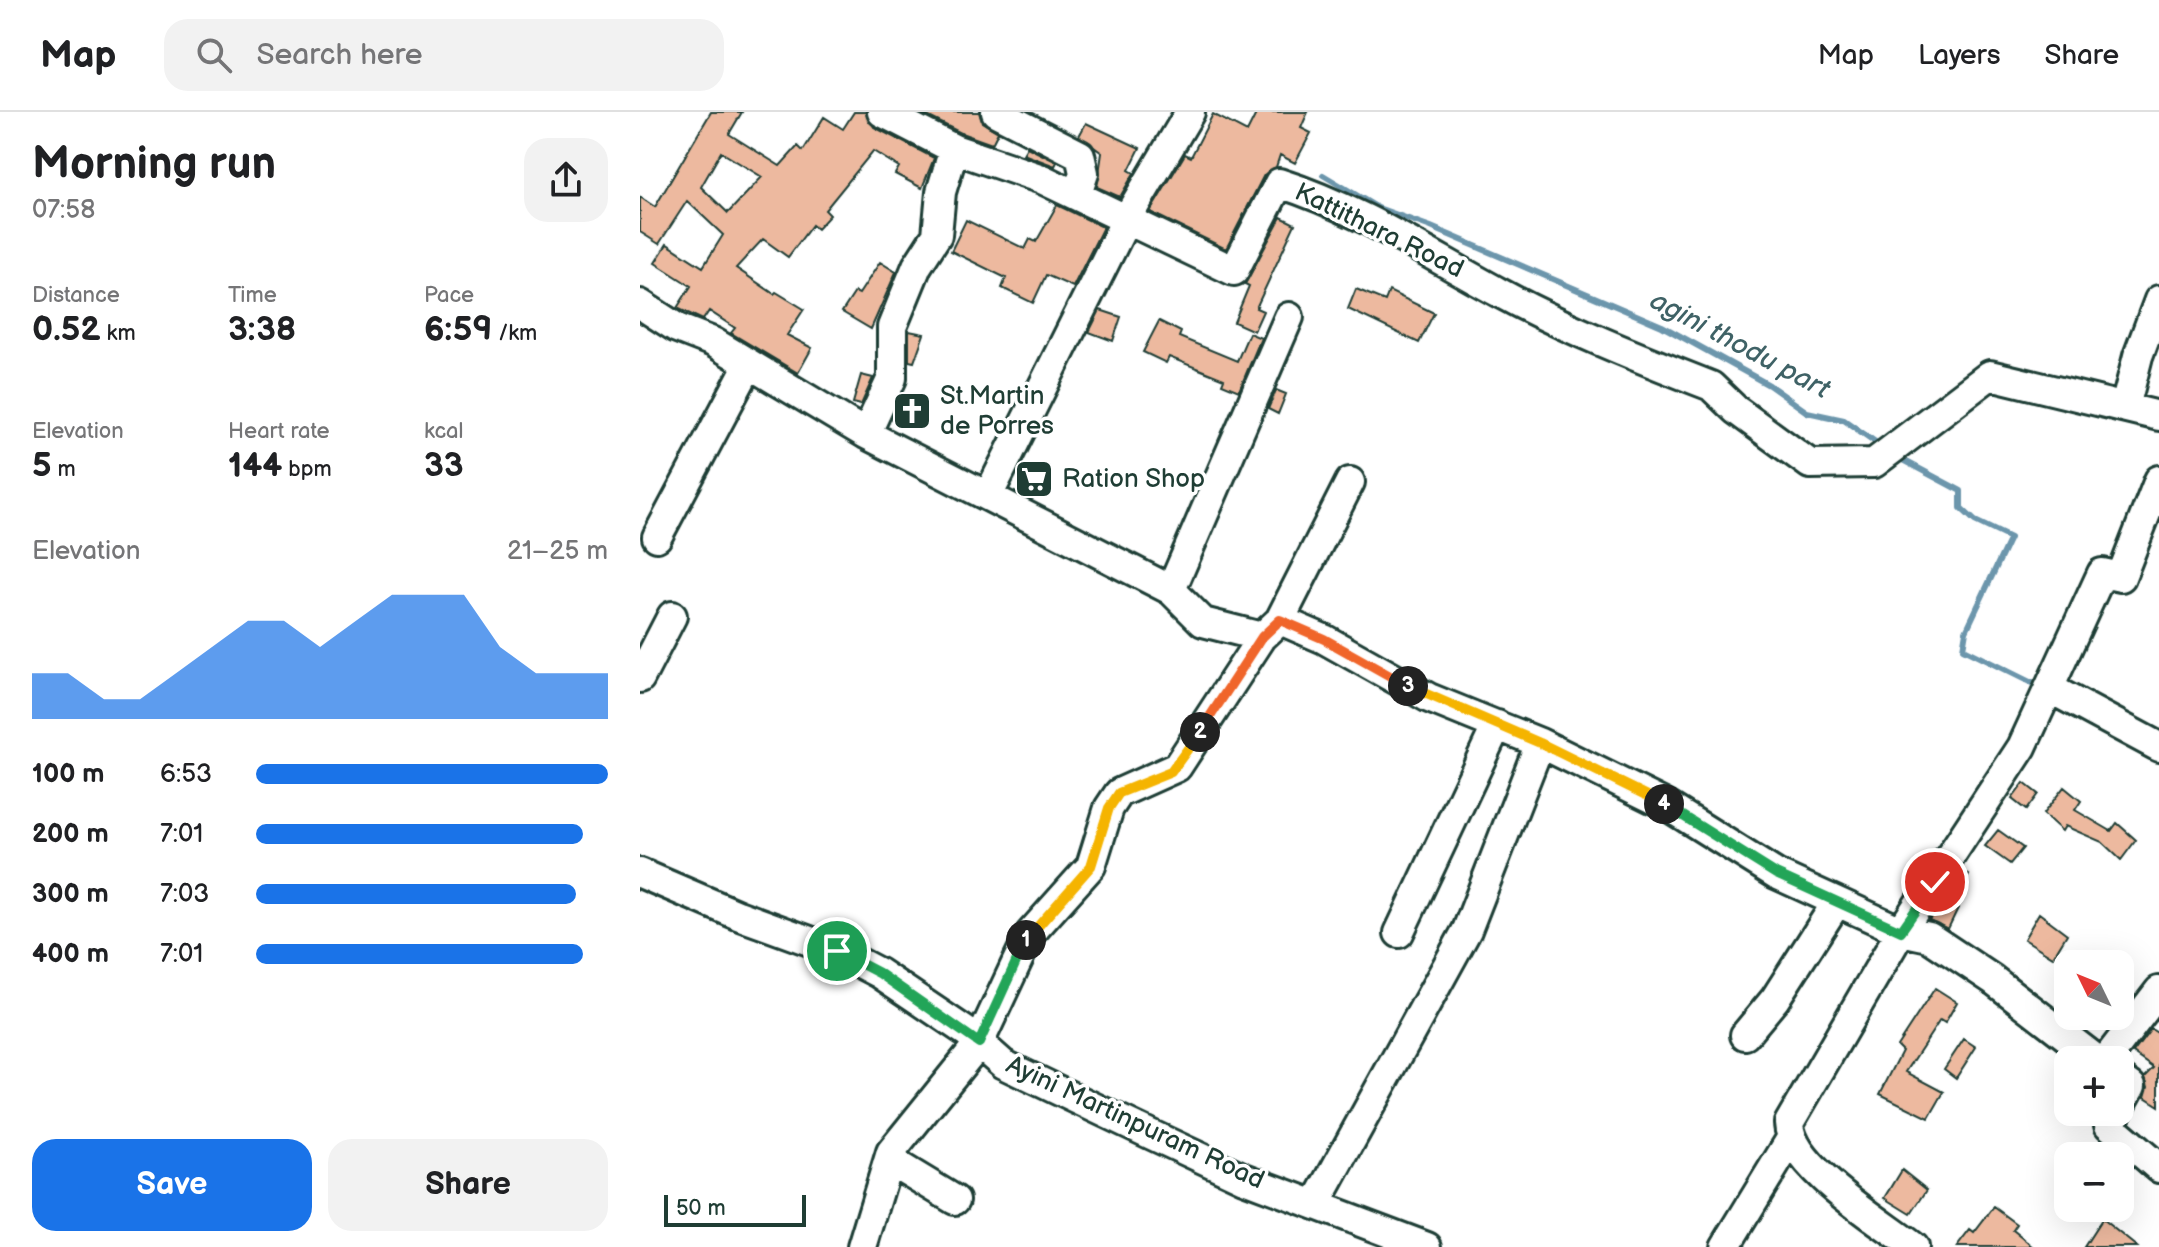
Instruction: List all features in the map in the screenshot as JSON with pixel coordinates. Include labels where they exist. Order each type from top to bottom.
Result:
[{"type":"street","name":"Kattithara Road","points":[[882,112],[954,149],[1077,194],[1234,271],[1279,183],[1315,194],[1445,259],[1498,292],[1711,386],[1736,410],[1810,464],[1874,463],[1990,375],[2125,407]]},
{"type":"street","points":[[996,112],[1080,155],[1084,173],[1077,194]]},
{"type":"street","points":[[988,496],[1126,220],[1190,112]]},
{"type":"street","points":[[866,434],[892,378],[892,327],[917,266],[937,235],[941,192],[954,149]]},
{"type":"street","points":[[2159,300],[2138,356],[2125,407],[2159,416]]},
{"type":"street","points":[[640,304],[677,328],[713,342],[748,366],[866,434],[1171,590],[1203,622],[1271,628],[1324,639],[1429,698],[1540,743],[1666,805],[1776,874],[1901,931],[1929,937],[1992,979],[2079,1046]]},
{"type":"street","points":[[1171,590],[1289,317]]},
{"type":"street","points":[[657,537],[748,366]]},
{"type":"street","points":[[1913,1247],[1808,1164],[1789,1126],[1901,931],[2022,747],[2102,573],[2121,577],[2159,480]]},
{"type":"street","points":[[862,1247],[891,1152],[979,1043],[1030,934],[1091,866],[1109,808],[1119,793],[1177,767],[1271,628],[1350,482]]},
{"type":"street","points":[[640,678],[672,616]]},
{"type":"street","points":[[2049,688],[2159,747]]},
{"type":"street","points":[[1399,933],[1497,725]]},
{"type":"street","points":[[1316,1204],[1467,930],[1540,743]]},
{"type":"street","name":"Ayini Martinpuram Road","points":[[641,876],[837,951],[879,973],[979,1043],[1003,1064],[1244,1178],[1419,1245]]},
{"type":"street","points":[[1745,1035],[1775,999],[1837,902]]},
{"type":"street","points":[[2117,1046],[2159,991]]},
{"type":"street","points":[[2110,1126],[2159,1168]]},
{"type":"street","points":[[1725,1247],[1792,1137]]},
{"type":"street","points":[[889,1160],[955,1200]]},
{"type":"building","points":[[711,112],[742,112],[729,134],[780,166],[798,146],[803,151],[824,117],[843,129],[854,112],[865,112],[874,127],[934,158],[922,188],[895,174],[899,167],[873,151],[825,210],[830,215],[817,229],[812,225],[788,257],[763,239],[736,268],[774,294],[776,292],[804,309],[787,335],[812,348],[798,373],[731,333],[735,328],[709,311],[703,320],[677,308],[691,286],[655,263],[667,244],[703,267],[723,235],[687,201],[659,244],[640,232],[640,197],[655,207]],"holes":[[[721,152],[762,177],[728,213],[701,187]]]},
{"type":"building","points":[[919,112],[979,112],[982,122],[998,132],[992,144]]},
{"type":"building","points":[[1257,112],[1308,112],[1301,128],[1311,133],[1295,163],[1280,155],[1276,167],[1264,175],[1226,249],[1150,212],[1185,154],[1191,157],[1213,114],[1247,132]]},
{"type":"building","points":[[1086,123],[1140,148],[1129,170],[1134,173],[1120,197],[1097,187],[1102,153],[1079,136]]},
{"type":"building","points":[[1027,147],[1057,162],[1055,166],[1023,154]]},
{"type":"building","points":[[1057,205],[1103,227],[1073,287],[1046,275],[1033,303],[1002,288],[1006,278],[951,251],[966,220],[1025,249],[1030,239],[1036,242]]},
{"type":"building","points":[[1281,217],[1295,224],[1256,308],[1263,311],[1254,331],[1234,322],[1249,286],[1245,284]]},
{"type":"building","points":[[880,262],[896,272],[871,329],[842,312],[855,292],[859,294]]},
{"type":"building","points":[[1356,289],[1385,301],[1389,291],[1434,313],[1419,343],[1348,309]]},
{"type":"building","points":[[1100,310],[1121,317],[1113,341],[1089,332]]},
{"type":"building","points":[[1159,321],[1181,332],[1179,337],[1237,361],[1249,333],[1261,338],[1239,391],[1222,384],[1224,379],[1169,357],[1166,363],[1143,352]]},
{"type":"building","points":[[909,331],[924,334],[914,362],[909,361]]},
{"type":"building","points":[[861,375],[873,378],[861,405],[853,403]]},
{"type":"building","points":[[1276,390],[1286,394],[1278,414],[1268,409]]},
{"type":"building","points":[[2024,783],[2038,794],[2026,810],[2012,799]]},
{"type":"building","points":[[2064,787],[2081,801],[2075,810],[2111,831],[2117,823],[2136,840],[2121,860],[2102,842],[2065,826],[2062,831],[2043,814]]},
{"type":"building","points":[[1998,830],[2023,848],[2010,864],[1985,846]]},
{"type":"building","points":[[1961,870],[1969,875],[1952,904],[1958,908],[1948,929],[1929,920]]},
{"type":"building","points":[[2039,913],[2067,934],[2057,950],[2054,950],[2053,957],[2024,939]]},
{"type":"building","points":[[1935,988],[1957,1002],[1945,1023],[1940,1020],[1906,1072],[1944,1092],[1929,1118],[1880,1094],[1902,1051],[1897,1046]]},
{"type":"building","points":[[2151,1029],[2159,1034],[2159,1106],[2145,1097],[2148,1087],[2145,1077],[2154,1068],[2134,1052]]},
{"type":"building","points":[[1964,1039],[1976,1047],[1956,1078],[1944,1069]]},
{"type":"building","points":[[1902,1170],[1927,1190],[1911,1214],[1885,1198]]},
{"type":"building","points":[[1994,1207],[2017,1224],[2013,1230],[2034,1247],[1957,1247],[1970,1230],[1974,1233]]},
{"type":"building","points":[[2100,1222],[2106,1222],[2137,1247],[2084,1247]]},
{"type":"waterway","name":"agini thodu part","points":[[1323,175],[1378,208],[1431,227],[1662,326],[1769,385],[1807,412],[1844,420],[1881,446]]},
{"type":"waterway","name":"agini thodu part","points":[[1897,457],[1961,491],[1961,508],[1975,521],[2010,538],[1966,631],[1963,649],[2040,687]]},
{"type":"place","name":"St.Martin de Porres","points":[[912,411]]},
{"type":"place","name":"Ration Shop","points":[[1034,479]]},
{"type":"route","points":[[837,951],[879,973],[979,1043],[1019,951],[1030,934],[1091,866],[1109,808],[1119,793],[1177,767],[1262,637],[1280,620],[1324,639],[1429,698],[1540,743],[1601,776],[1666,805],[1776,874],[1901,931],[1935,882]]}]
